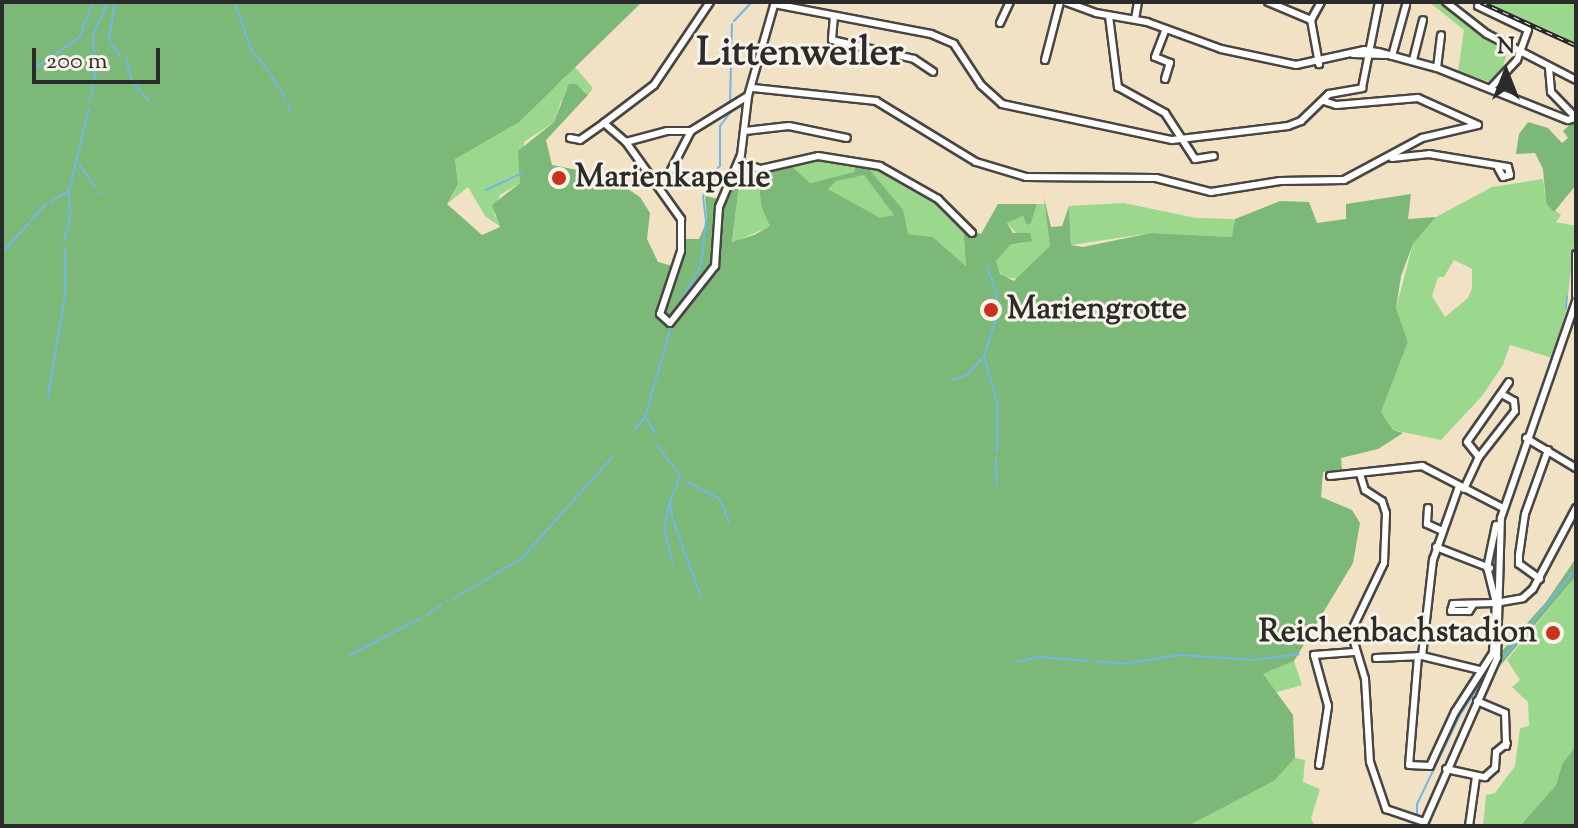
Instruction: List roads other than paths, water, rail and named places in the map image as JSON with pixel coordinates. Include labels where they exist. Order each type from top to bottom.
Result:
[{"type":"street","points":[[570,138],[580,140],[654,85],[710,2]]},
{"type":"street","points":[[1000,23],[1010,2]]},
{"type":"street","points":[[1045,60],[1063,2],[1109,16],[1135,19],[1233,52],[1296,65],[1319,64],[1368,53],[1413,60],[1568,120],[1576,118],[1551,92],[1549,68]]},
{"type":"street","points":[[1135,19],[1138,2]]},
{"type":"street","points":[[1269,2],[1311,20]]},
{"type":"street","points":[[1319,64],[1311,20],[1321,2]]},
{"type":"street","points":[[626,142],[667,131],[691,131],[732,109],[748,96],[753,88],[775,3],[917,31],[954,44],[991,96],[1015,109],[1159,139],[1288,126],[1324,101],[1329,94],[1362,88],[1379,2]]},
{"type":"street","points":[[1446,2],[1521,53],[1576,80]]},
{"type":"street","points":[[1389,56],[1406,5]]},
{"type":"street","points":[[1478,6],[1528,30],[1521,53],[1491,88]]},
{"type":"street","points":[[834,16],[832,40],[914,59],[933,72]]},
{"type":"street","points":[[1109,16],[1118,87],[1165,113],[1195,159],[1214,156]]},
{"type":"street","points":[[1413,60],[1423,20]]},
{"type":"street","points":[[1165,79],[1170,63],[1155,57],[1166,29]]},
{"type":"street","points":[[1437,68],[1441,35]]},
{"type":"street","points":[[753,88],[876,101],[976,162],[1026,177],[1156,178],[1211,192],[1280,181],[1344,180],[1392,158],[1422,138],[1453,128],[1476,127],[1478,122],[1418,98],[1336,105],[1324,101]]},
{"type":"street","points":[[604,123],[626,142],[681,219],[681,251],[660,314],[666,322],[675,321],[689,295],[710,276],[719,207],[739,162],[748,96]]},
{"type":"street","points":[[745,131],[789,126],[847,138]]},
{"type":"street","points":[[671,170],[691,131]]},
{"type":"street","points":[[1392,158],[1429,154],[1498,168]]},
{"type":"street","points":[[739,162],[757,169],[805,156],[860,160],[896,172],[938,199],[972,233]]},
{"type":"street","points":[[1503,395],[1514,401],[1515,411],[1479,457],[1462,487],[1436,547],[1420,656],[1409,765],[1436,763],[1455,712],[1496,639],[1499,602],[1487,568],[1501,507],[1576,298],[1576,254]]},
{"type":"street","points":[[1479,457],[1467,442],[1503,395],[1509,382]]},
{"type":"street","points":[[1526,438],[1576,468]]},
{"type":"street","points":[[1540,579],[1519,564],[1519,555],[1529,499],[1548,450]]},
{"type":"street","points":[[1330,476],[1414,465],[1501,507]]},
{"type":"street","points":[[1360,474],[1365,490],[1384,507],[1387,549],[1371,596],[1352,624],[1354,652],[1363,667],[1376,792],[1386,809],[1421,823],[1497,658],[1501,507]]},
{"type":"street","points":[[1428,508],[1427,524],[1443,531]]},
{"type":"street","points":[[1473,605],[1523,598],[1540,579],[1576,508]]},
{"type":"street","points":[[1436,547],[1487,568],[1497,568]]},
{"type":"street","points":[[1319,765],[1328,706],[1314,655],[1354,652]]},
{"type":"street","points":[[1376,658],[1420,656],[1480,670]]},
{"type":"street","points":[[1446,769],[1485,777],[1495,768],[1496,757],[1507,743],[1505,713],[1477,701]]},
{"type":"street","points":[[1469,826],[1476,777]]},
{"type":"waterway","points":[[32,70],[80,37],[93,2]]},
{"type":"waterway","points":[[89,102],[95,80],[93,34],[108,2]]},
{"type":"waterway","points":[[115,2],[109,41],[120,55]]},
{"type":"waterway","points":[[235,2],[251,50],[267,69]]},
{"type":"waterway","points":[[734,21],[752,2]]},
{"type":"waterway","points":[[730,104],[732,24]]},
{"type":"waterway","points":[[126,58],[132,82],[149,101]]},
{"type":"waterway","points":[[269,72],[285,98]]},
{"type":"waterway","points":[[288,105],[291,112]]},
{"type":"waterway","points":[[70,212],[69,191],[89,109]]},
{"type":"waterway","points":[[676,311],[701,265],[706,221],[703,198],[707,179],[720,166],[720,126],[732,110]]},
{"type":"waterway","points":[[79,164],[96,188]]},
{"type":"waterway","points":[[486,190],[522,173]]},
{"type":"waterway","points":[[50,202],[68,191]]},
{"type":"waterway","points":[[31,220],[47,203]]},
{"type":"waterway","points":[[64,242],[70,215]]},
{"type":"waterway","points":[[2,253],[28,224]]},
{"type":"waterway","points":[[48,397],[65,296],[65,249]]},
{"type":"waterway","points":[[987,266],[994,286]]},
{"type":"waterway","points":[[996,290],[997,302]]},
{"type":"waterway","points":[[1566,308],[1567,296]]},
{"type":"waterway","points":[[997,451],[997,402],[984,356],[998,313]]},
{"type":"waterway","points":[[635,429],[645,417],[671,327]]},
{"type":"waterway","points":[[953,380],[967,375],[983,357]]},
{"type":"waterway","points":[[646,418],[656,434]]},
{"type":"waterway","points":[[657,445],[680,475],[670,502],[672,517],[701,597]]},
{"type":"waterway","points":[[453,599],[521,559],[613,456]]},
{"type":"waterway","points":[[996,458],[997,485]]},
{"type":"waterway","points":[[687,482],[720,499],[729,523]]},
{"type":"waterway","points":[[669,503],[664,528],[673,564]]},
{"type":"waterway","points":[[1496,666],[1576,569]]},
{"type":"waterway","points":[[427,615],[441,605]]},
{"type":"waterway","points":[[350,655],[421,618]]},
{"type":"waterway","points":[[1357,645],[1376,626]]},
{"type":"waterway","points":[[1260,659],[1299,654]]},
{"type":"waterway","points":[[1095,661],[1122,664],[1179,655],[1257,660]]},
{"type":"waterway","points":[[1017,662],[1039,657],[1088,661]]},
{"type":"waterway","points":[[1417,819],[1417,804],[1460,715],[1490,669]]},
{"type":"railway","points":[[1481,2],[1576,45]]},
{"type":"place","name":"Marienkapelle","points":[[559,178]]},
{"type":"place","name":"Mariengrotte","points":[[991,310]]},
{"type":"place","name":"Reichenbachstadion","points":[[1553,633]]},
{"type":"district","name":"Littenweiler","points":[[800,55]]}]
